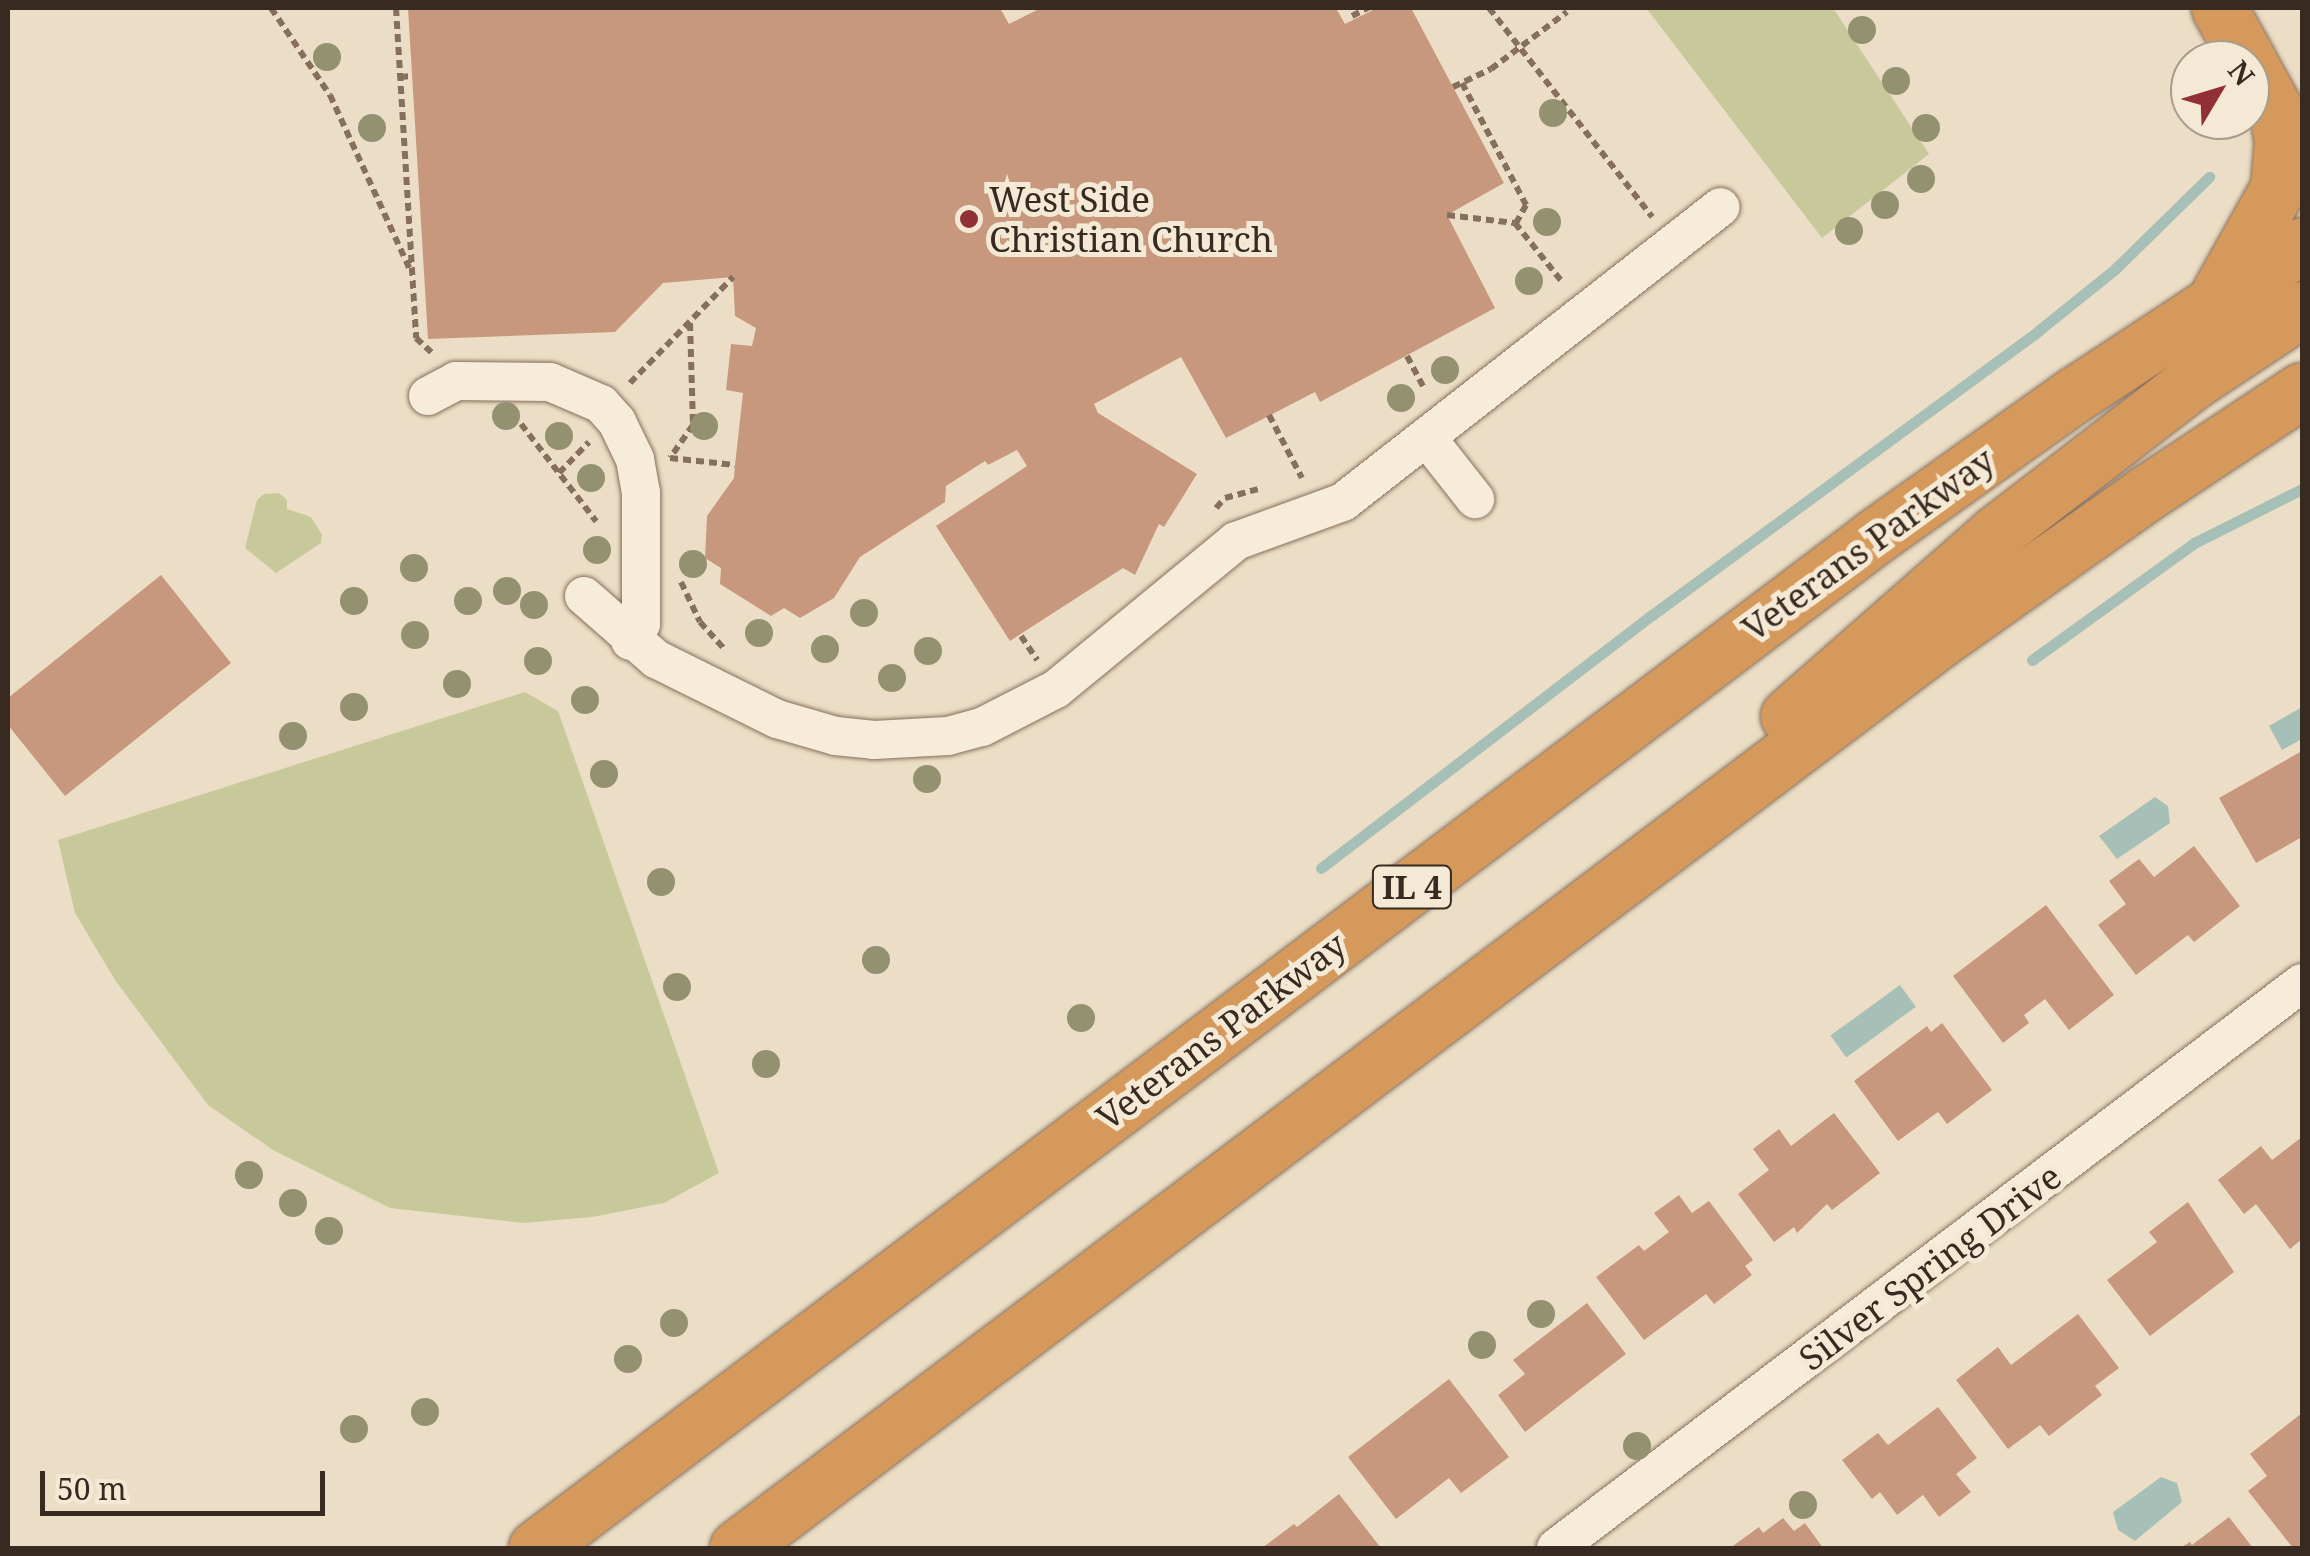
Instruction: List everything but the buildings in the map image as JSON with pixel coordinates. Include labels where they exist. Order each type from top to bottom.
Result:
[{"type":"highway","points":[[2220,8],[2247,40]]},
{"type":"highway","points":[[2214,302],[2278,188],[2282,141],[2270,85]]},
{"type":"highway","name":"Veterans Parkway","points":[[536,1548],[1874,537],[2302,245]]},
{"type":"highway","points":[[1710,811],[1748,756],[1808,696],[1996,532],[2192,382],[2302,309]]},
{"type":"highway","points":[[738,1548],[1940,640],[2145,494],[2302,390]]},
{"type":"highway","points":[[1940,640],[2014,624],[2302,428]]},
{"type":"street","points":[[2270,67],[2302,107]]},
{"type":"street","points":[[584,596],[630,640],[777,719],[836,736],[915,739],[982,728],[1056,689],[1236,541],[1342,502],[1720,207]]},
{"type":"street","points":[[428,396],[456,381],[550,382],[600,404],[617,422],[636,459],[641,492],[641,624],[630,640]]},
{"type":"street","points":[[1427,438],[1475,499]]},
{"type":"street","name":"Silver Spring Drive","points":[[1556,1548],[2302,983]]},
{"type":"path","points":[[271,8],[330,95],[387,228],[411,273]]},
{"type":"path","points":[[396,8],[413,215],[411,273],[416,338],[437,356]]},
{"type":"path","points":[[1352,16],[1368,8]]},
{"type":"path","points":[[1489,8],[1659,226]]},
{"type":"path","points":[[1516,223],[1526,205],[1457,85],[1520,48],[1567,12]]},
{"type":"path","points":[[400,77],[412,76]]},
{"type":"path","points":[[1640,224],[1649,212]]},
{"type":"path","points":[[1447,214],[1516,223],[1572,296]]},
{"type":"path","points":[[1551,296],[1578,271]]},
{"type":"path","points":[[630,383],[733,277]]},
{"type":"path","points":[[670,458],[693,426],[690,323]]},
{"type":"path","points":[[1408,356],[1430,400]]},
{"type":"path","points":[[617,375],[638,394]]},
{"type":"path","points":[[1269,415],[1302,478]]},
{"type":"path","points":[[521,424],[596,521]]},
{"type":"path","points":[[559,473],[590,441]]},
{"type":"path","points":[[668,446],[670,475]]},
{"type":"path","points":[[670,458],[735,465]]},
{"type":"path","points":[[1282,483],[1316,474]]},
{"type":"path","points":[[1212,512],[1225,498],[1263,488]]},
{"type":"path","points":[[679,573],[700,622],[728,654]]},
{"type":"path","points":[[1021,636],[1040,665]]},
{"type":"path","points":[[1027,674],[1054,654]]},
{"type":"green space","points":[[1833,8],[1929,154],[1822,238],[1647,9]]},
{"type":"green space","points":[[279,493],[287,500],[287,509],[311,517],[322,535],[321,543],[276,573],[245,548],[257,500],[264,494]]},
{"type":"green space","points":[[525,692],[558,711],[719,1173],[664,1203],[592,1217],[523,1223],[390,1208],[273,1150],[208,1105],[115,980],[75,913],[58,840]]},
{"type":"water","points":[[2302,707],[2302,739],[2282,750],[2269,726]]},
{"type":"water","points":[[2155,797],[2168,806],[2170,823],[2117,859],[2099,836]]},
{"type":"water","points":[[1900,985],[1916,1007],[1846,1057],[1830,1036]]},
{"type":"water","points":[[2161,1477],[2177,1483],[2182,1502],[2135,1541],[2118,1530],[2113,1512]]},
{"type":"waterway","points":[[1321,868],[1652,615],[2038,331],[2115,269],[2209,177]]},
{"type":"waterway","points":[[2032,660],[2194,543],[2302,489]]},
{"type":"place","name":"West Side Christian Church","points":[[969,219]]}]
